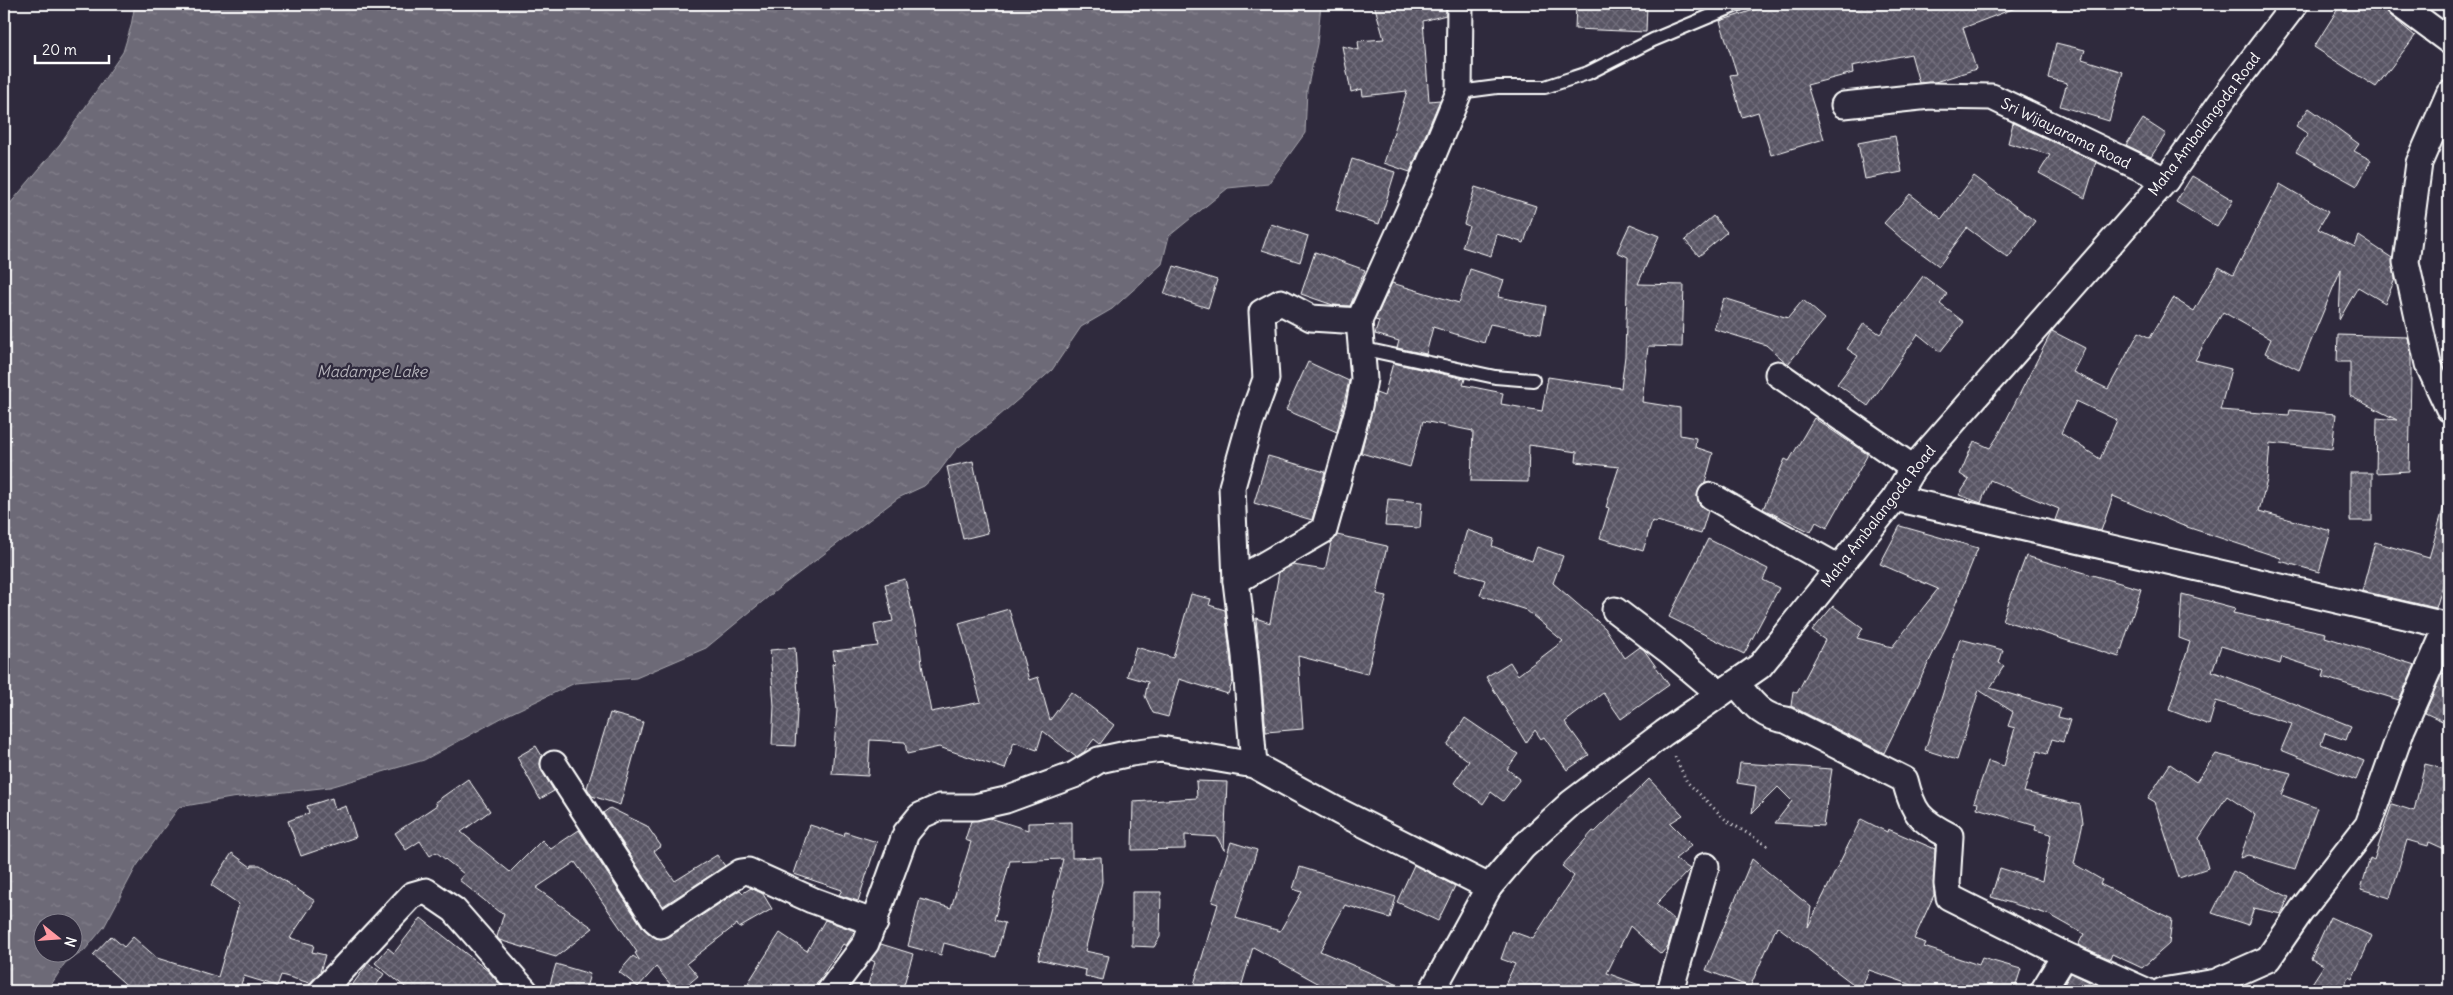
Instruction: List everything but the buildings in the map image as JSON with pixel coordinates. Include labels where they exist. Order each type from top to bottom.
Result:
[{"type":"street","points":[[1236,581],[1324,530],[1364,379],[1359,321],[1418,191],[1459,92],[1460,4]]},
{"type":"street","name":"Maha Ambalangoda Road","points":[[1432,991],[1489,887],[1524,847],[1571,802],[1664,733],[1760,666],[1895,498],[1913,468],[2166,180],[2231,88],[2295,4]]},
{"type":"street","points":[[2399,4],[2449,41]]},
{"type":"street","points":[[2449,94],[2419,163],[2406,262],[2428,364],[2449,409]]},
{"type":"street","name":"Sri Wijayarama Road","points":[[1844,104],[1930,96],[1992,97],[2166,180]]},
{"type":"street","points":[[1254,765],[1236,581],[1232,487],[1250,423],[1266,379],[1262,312],[1281,302],[1311,318],[1359,321]]},
{"type":"street","points":[[1778,374],[1913,468]]},
{"type":"street","points":[[1711,496],[1838,568]]},
{"type":"street","points":[[1895,498],[2449,625],[2402,729],[2368,825],[2302,910],[2268,959],[2216,982],[2162,991]]},
{"type":"street","points":[[1615,610],[1669,651],[1767,716],[1786,720],[1905,780],[1911,803],[1918,816],[1929,826],[1950,836],[1947,884],[1950,897],[2064,955],[2146,991]]},
{"type":"street","points":[[830,991],[866,943],[875,923],[906,833],[920,816],[940,807],[976,806],[1006,800],[1074,775],[1099,760],[1131,752],[1162,749],[1254,765],[1340,812],[1489,887]]},
{"type":"street","points":[[554,764],[655,920],[661,925],[741,872],[748,871],[812,900],[875,923]]},
{"type":"street","points":[[1670,991],[1706,866]]},
{"type":"street","points":[[322,991],[412,894],[426,891],[454,910],[525,991]]},
{"type":"street","points":[[2043,991],[2064,955]]},
{"type":"lane","points":[[1459,92],[1497,87],[1545,88],[1588,73],[1653,40],[1739,4]]},
{"type":"lane","points":[[1360,348],[1495,377],[1533,380]]},
{"type":"path","points":[[1664,733],[1687,782],[1727,821],[1770,847]]},
{"type":"water","name":"Madampe Lake","points":[[135,4],[1321,4],[1317,44],[1307,90],[1305,133],[1268,184],[1228,188],[1169,236],[1162,264],[1112,309],[1081,327],[1052,370],[991,423],[956,449],[938,473],[924,486],[898,498],[779,588],[706,648],[636,678],[575,683],[505,716],[424,760],[330,787],[231,798],[179,807],[136,867],[104,927],[84,951],[82,952],[82,912],[32,912],[32,962],[67,962],[47,991],[4,991],[4,211],[60,144],[123,52]]},
{"type":"railway","points":[[2443,4],[2449,8]]}]
